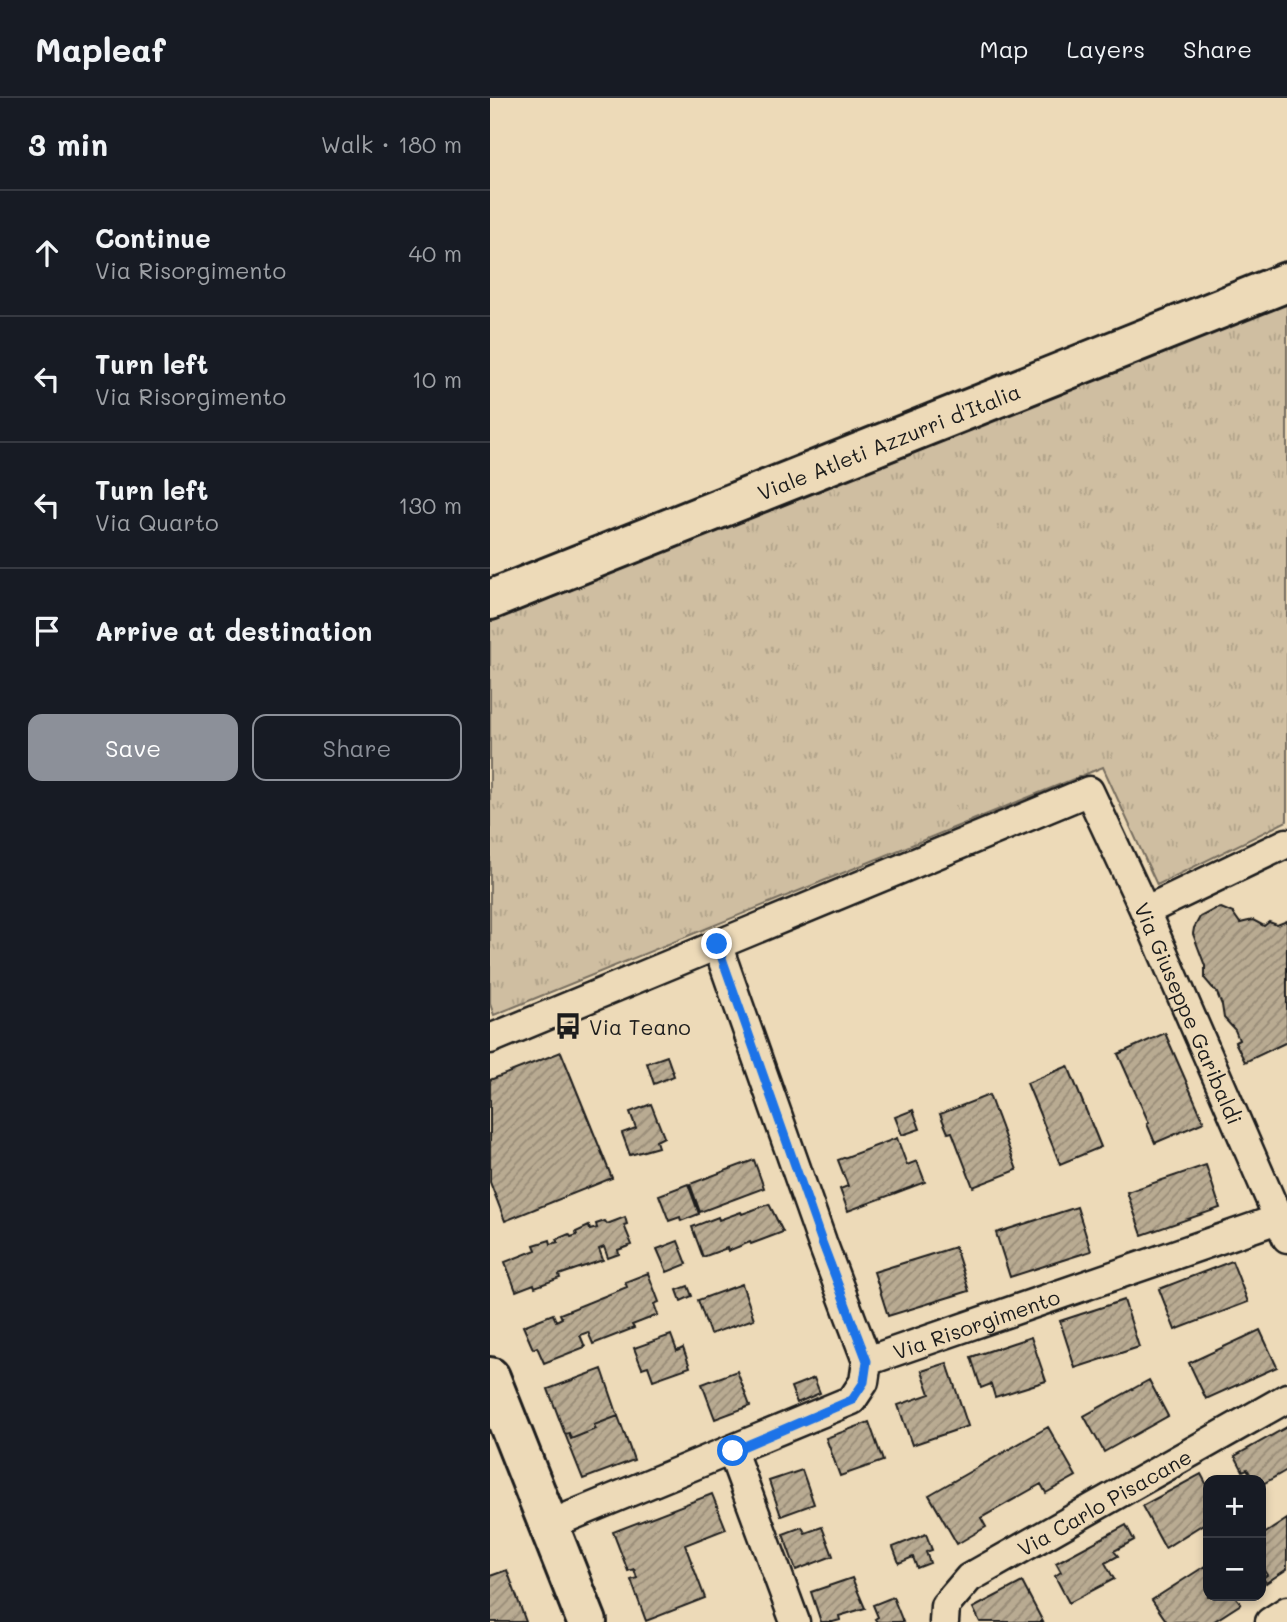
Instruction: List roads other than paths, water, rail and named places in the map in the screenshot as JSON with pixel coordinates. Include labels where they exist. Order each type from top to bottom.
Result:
[{"type":"street","name":"Viale Atleti Azzurri d'Italia","points":[[490,600],[1287,282]]},
{"type":"street","name":"Via Giuseppe Garibaldi","points":[[717,944],[1089,791],[1145,911],[1283,1228]]},
{"type":"street","points":[[1145,911],[1287,843]]},
{"type":"street","points":[[490,1039],[717,944],[867,1361]]},
{"type":"street","name":"Via Risorgimento","points":[[549,1525],[852,1400],[864,1382],[867,1361],[1283,1228]]},
{"type":"street","points":[[490,1377],[587,1622]]},
{"type":"street","name":"Via Carlo Pisacane","points":[[944,1622],[945,1606],[969,1577],[1287,1398]]},
{"type":"street","points":[[733,1451],[795,1622]]},
{"type":"street","points":[[1270,1622],[1287,1612]]},
{"type":"place","name":"Via Teano","points":[[568,1026]]}]
